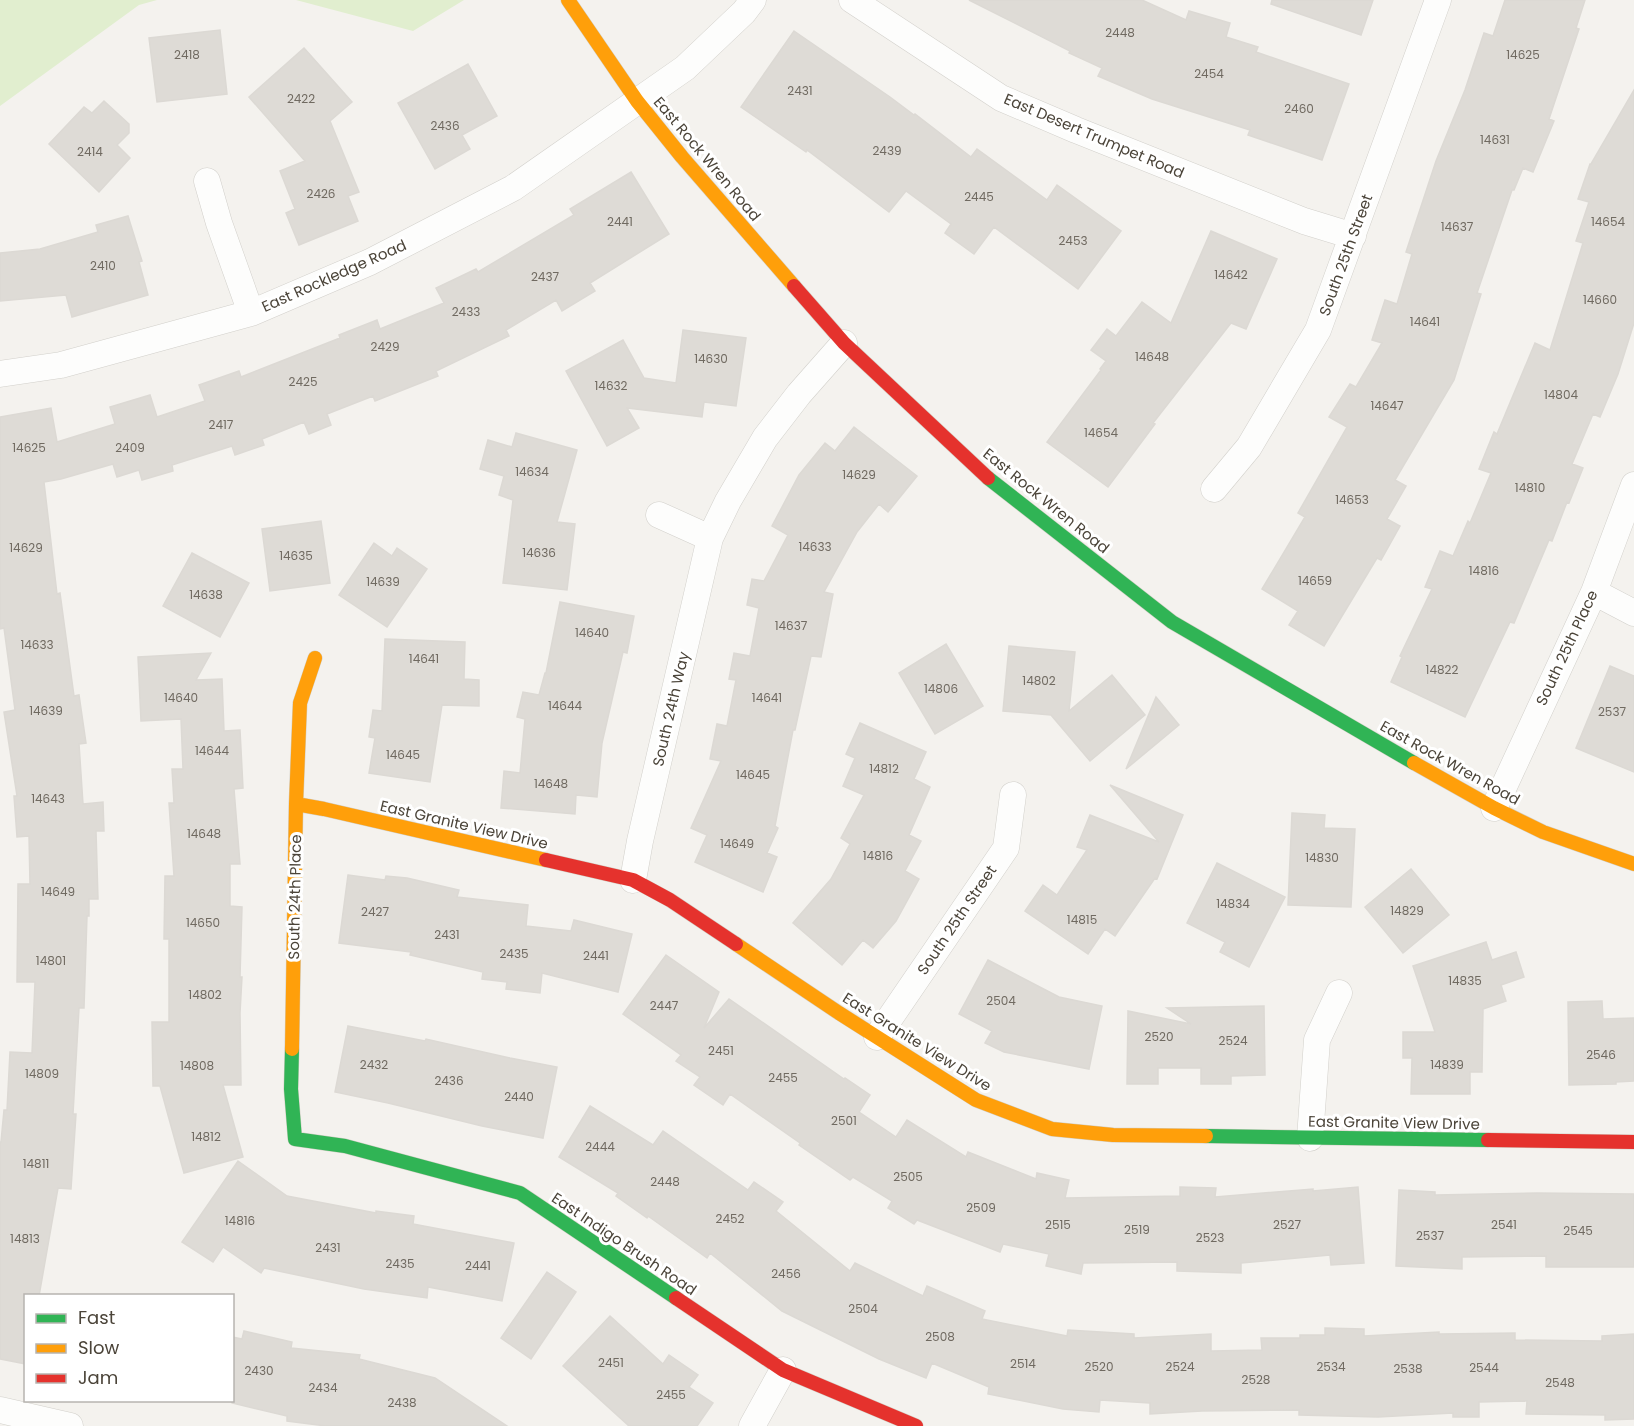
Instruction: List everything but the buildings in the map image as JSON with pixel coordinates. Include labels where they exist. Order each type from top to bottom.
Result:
[{"type":"street","name":"East Rock Wren Road","points":[[568,0],[636,102],[844,343],[991,481],[1172,622],[1494,808],[1543,832],[1634,864]]},
{"type":"street","points":[[636,102],[685,68],[744,12],[753,0]]},
{"type":"street","name":"East Desert Trumpet Road","points":[[852,0],[1001,98],[1304,221],[1353,236]]},
{"type":"street","name":"South 25th Street","points":[[1214,489],[1249,447],[1318,330],[1438,0]]},
{"type":"street","name":"East Rockledge Road","points":[[0,374],[61,365],[251,314],[370,262],[513,188],[636,102]]},
{"type":"street","points":[[207,181],[251,314]]},
{"type":"street","name":"South 24th Way","points":[[633,880],[710,538],[728,501],[765,438],[799,394],[844,343]]},
{"type":"street","name":"South 25th Place","points":[[1494,808],[1594,592],[1634,485]]},
{"type":"street","points":[[659,515],[710,538]]},
{"type":"street","points":[[1594,592],[1634,613]]},
{"type":"street","name":"South 24th Place","points":[[295,1139],[291,1089],[300,703],[315,658]]},
{"type":"street","name":"South 25th Street","points":[[877,1037],[1006,848],[1013,795]]},
{"type":"street","name":"East Granite View Drive","points":[[296,804],[633,880],[670,900],[976,1100],[1052,1129],[1113,1135],[1634,1142]]},
{"type":"street","points":[[1310,1138],[1317,1040],[1339,993]]},
{"type":"street","name":"East Indigo Brush Road","points":[[295,1139],[345,1146],[520,1193],[783,1370],[916,1426]]},
{"type":"street","points":[[752,1426],[783,1370]]},
{"type":"street","points":[[0,1410],[70,1426]]},
{"type":"green space","points":[[0,0],[157,0],[139,5],[0,106]]},
{"type":"green space","points":[[296,0],[464,0],[413,31]]},
{"type":"traffic: fast","points":[[988,478],[1172,622],[1414,763]]},
{"type":"traffic: fast","points":[[292,1049],[291,1089],[295,1139],[345,1146],[520,1193],[676,1298]]},
{"type":"traffic: fast","points":[[1206,1136],[1488,1140]]},
{"type":"traffic: slow","points":[[568,0],[637,101],[682,157],[794,286]]},
{"type":"traffic: slow","points":[[292,1049],[300,703],[315,658]]},
{"type":"traffic: slow","points":[[1414,763],[1494,808],[1543,832],[1634,864]]},
{"type":"traffic: slow","points":[[296,804],[546,860]]},
{"type":"traffic: slow","points":[[736,944],[976,1100],[1052,1129],[1113,1135],[1206,1136]]},
{"type":"traffic: jam","points":[[794,286],[844,343],[988,478]]},
{"type":"traffic: jam","points":[[546,860],[633,880],[670,900],[736,944]]},
{"type":"traffic: jam","points":[[1488,1140],[1634,1142]]},
{"type":"traffic: jam","points":[[676,1298],[783,1370],[916,1426]]}]
